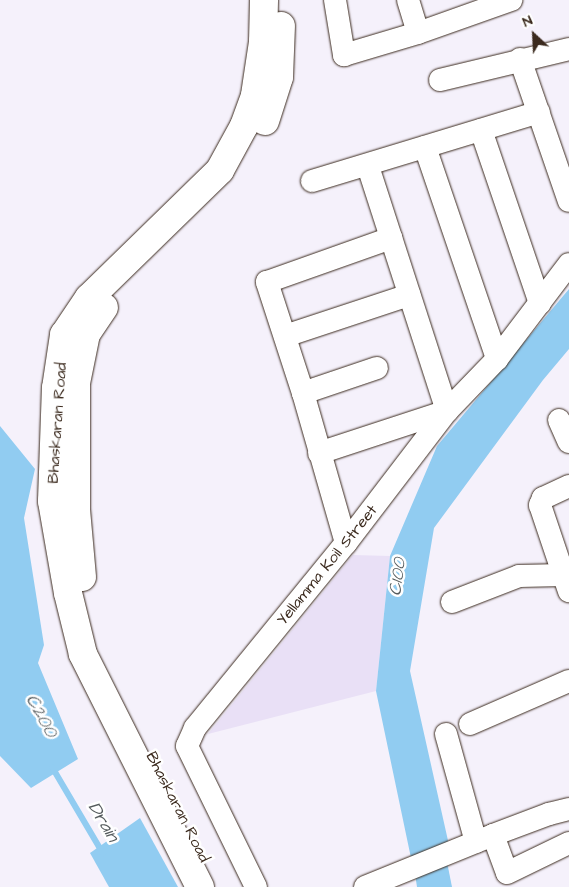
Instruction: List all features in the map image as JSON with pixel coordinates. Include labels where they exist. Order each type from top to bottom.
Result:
[{"type":"main road","name":"Bhaskaran Road","points":[[219,887],[131,716],[100,648],[79,560],[64,335],[90,298],[186,206],[220,170],[244,126],[255,95],[264,42],[264,0]]},
{"type":"main road","name":"Bhaskaran Road","points":[[200,887],[83,654],[66,585],[52,500],[66,383],[86,334],[106,304],[195,221],[235,178],[266,119],[279,77],[282,0]]},
{"type":"street","points":[[335,0],[344,55],[418,33],[511,0]]},
{"type":"street","points":[[408,0],[418,33]]},
{"type":"street","points":[[440,80],[520,59],[569,49]]},
{"type":"street","points":[[520,59],[569,201]]},
{"type":"street","points":[[312,181],[368,166],[539,112]]},
{"type":"street","points":[[481,130],[540,303]]},
{"type":"street","points":[[425,147],[496,359]]},
{"type":"street","points":[[319,453],[447,411],[368,166]]},
{"type":"street","points":[[346,543],[303,393],[267,282],[391,238]]},
{"type":"street","name":"Yellamma Koil Street","points":[[256,887],[187,746],[196,728],[346,543],[447,411],[496,359],[569,264]]},
{"type":"street","points":[[285,336],[409,295]]},
{"type":"street","points":[[303,393],[377,368]]},
{"type":"street","points":[[559,420],[569,442]]},
{"type":"street","points":[[452,602],[519,576],[565,580],[540,505],[543,498],[569,486]]},
{"type":"street","points":[[470,724],[569,681]]},
{"type":"street","points":[[446,734],[484,838],[508,873],[569,843]]},
{"type":"street","points":[[365,887],[484,838],[549,814],[569,809]]},
{"type":"shaded area","points":[[353,555],[390,556],[376,691],[208,734]]},
{"type":"water","name":"C100","points":[[569,289],[569,349],[543,380],[434,528],[410,671],[449,845],[411,858],[376,691],[390,556],[437,446]]},
{"type":"water","name":"C200","points":[[0,426],[35,469],[24,518],[44,645],[38,663],[78,759],[31,788],[0,756]]},
{"type":"water","points":[[140,818],[178,887],[109,887],[90,853]]},
{"type":"water","points":[[447,862],[452,887],[417,887],[415,874]]},
{"type":"waterway","name":"Drain","points":[[53,768],[103,853]]}]
